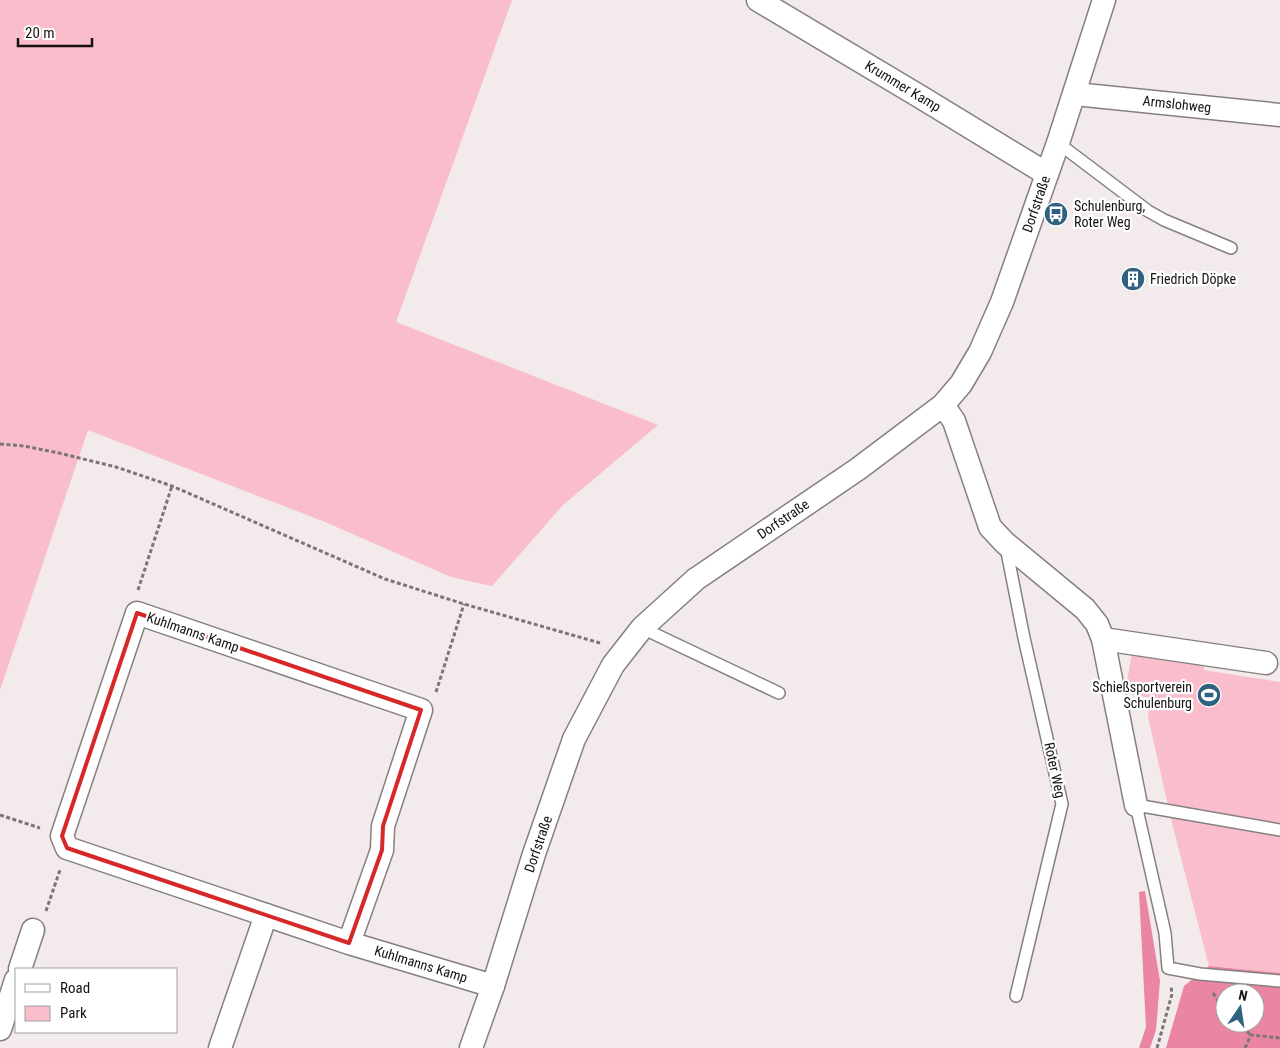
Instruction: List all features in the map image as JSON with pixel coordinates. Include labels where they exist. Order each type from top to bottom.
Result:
[{"type":"street","name":"Krummer Kamp","points":[[758,0],[1047,174]]},
{"type":"street","name":"Dorfstraße","points":[[471,1048],[493,986],[534,854],[574,739],[613,664],[642,628],[696,579],[858,469],[943,405],[961,384],[980,352],[1002,302],[1075,94],[1104,0]]},
{"type":"street","name":"Armslohweg","points":[[1075,94],[1280,115]]},
{"type":"street","name":"Roter Weg","points":[[943,405],[954,421],[990,527],[1005,543],[1085,609],[1097,624],[1103,639],[1136,805]]},
{"type":"street","name":"Kuhlmanns Kamp","points":[[421,710],[137,613],[65,842],[349,943],[493,986]]},
{"type":"street","points":[[1103,639],[1266,663]]},
{"type":"street","points":[[349,943],[382,850],[383,826],[421,710]]},
{"type":"street","points":[[220,1048],[266,915]]},
{"type":"street","points":[[20,968],[33,930]]},
{"type":"street","points":[[0,1029],[15,983]]},
{"type":"lane","points":[[1058,143],[1148,211],[1164,220],[1231,248]]},
{"type":"lane","name":"Roter Weg","points":[[1005,543],[1024,638],[1062,804],[1016,996]]},
{"type":"lane","points":[[642,628],[778,693]]},
{"type":"lane","points":[[1136,805],[1280,830]]},
{"type":"lane","name":"Roter Weg","points":[[1136,805],[1165,933],[1168,968]]},
{"type":"lane","points":[[1168,968],[1200,974],[1280,981]]},
{"type":"path","points":[[0,444],[24,446],[116,467],[172,486],[385,579],[464,604],[625,650]]},
{"type":"path","points":[[137,613],[133,606],[172,486]]},
{"type":"path","points":[[421,710],[433,702],[464,604]]},
{"type":"path","points":[[0,815],[65,842],[42,922],[33,930]]},
{"type":"path","points":[[1156,1048],[1172,994],[1168,968]]},
{"type":"path","points":[[1249,1033],[1251,1035],[1280,1038]]},
{"type":"path","points":[[1245,1048],[1251,1035]]},
{"type":"highlighted area","points":[[137,613],[421,710],[383,826],[382,850],[349,943],[67,848],[62,836]]},
{"type":"green space","points":[[0,0],[512,0],[396,322],[658,425],[563,505],[492,586],[451,577],[325,522],[88,430],[0,690]]},
{"type":"green space","points":[[1132,652],[1204,665],[1204,670],[1280,682],[1280,973],[1209,966],[1172,823],[1148,717],[1151,698],[1125,693]]},
{"type":"shaded area","points":[[1145,891],[1160,981],[1156,1030],[1150,1048],[1139,1048],[1146,1027],[1139,892]]},
{"type":"shaded area","points":[[1209,966],[1280,973],[1280,1048],[1166,1048],[1184,986]]},
{"type":"place","name":"Schulenburg, Roter Weg","points":[[1056,214]]},
{"type":"place","name":"Friedrich Döpke","points":[[1133,279]]},
{"type":"place","name":"Schießsportverein Schulenburg","points":[[1209,695]]}]
